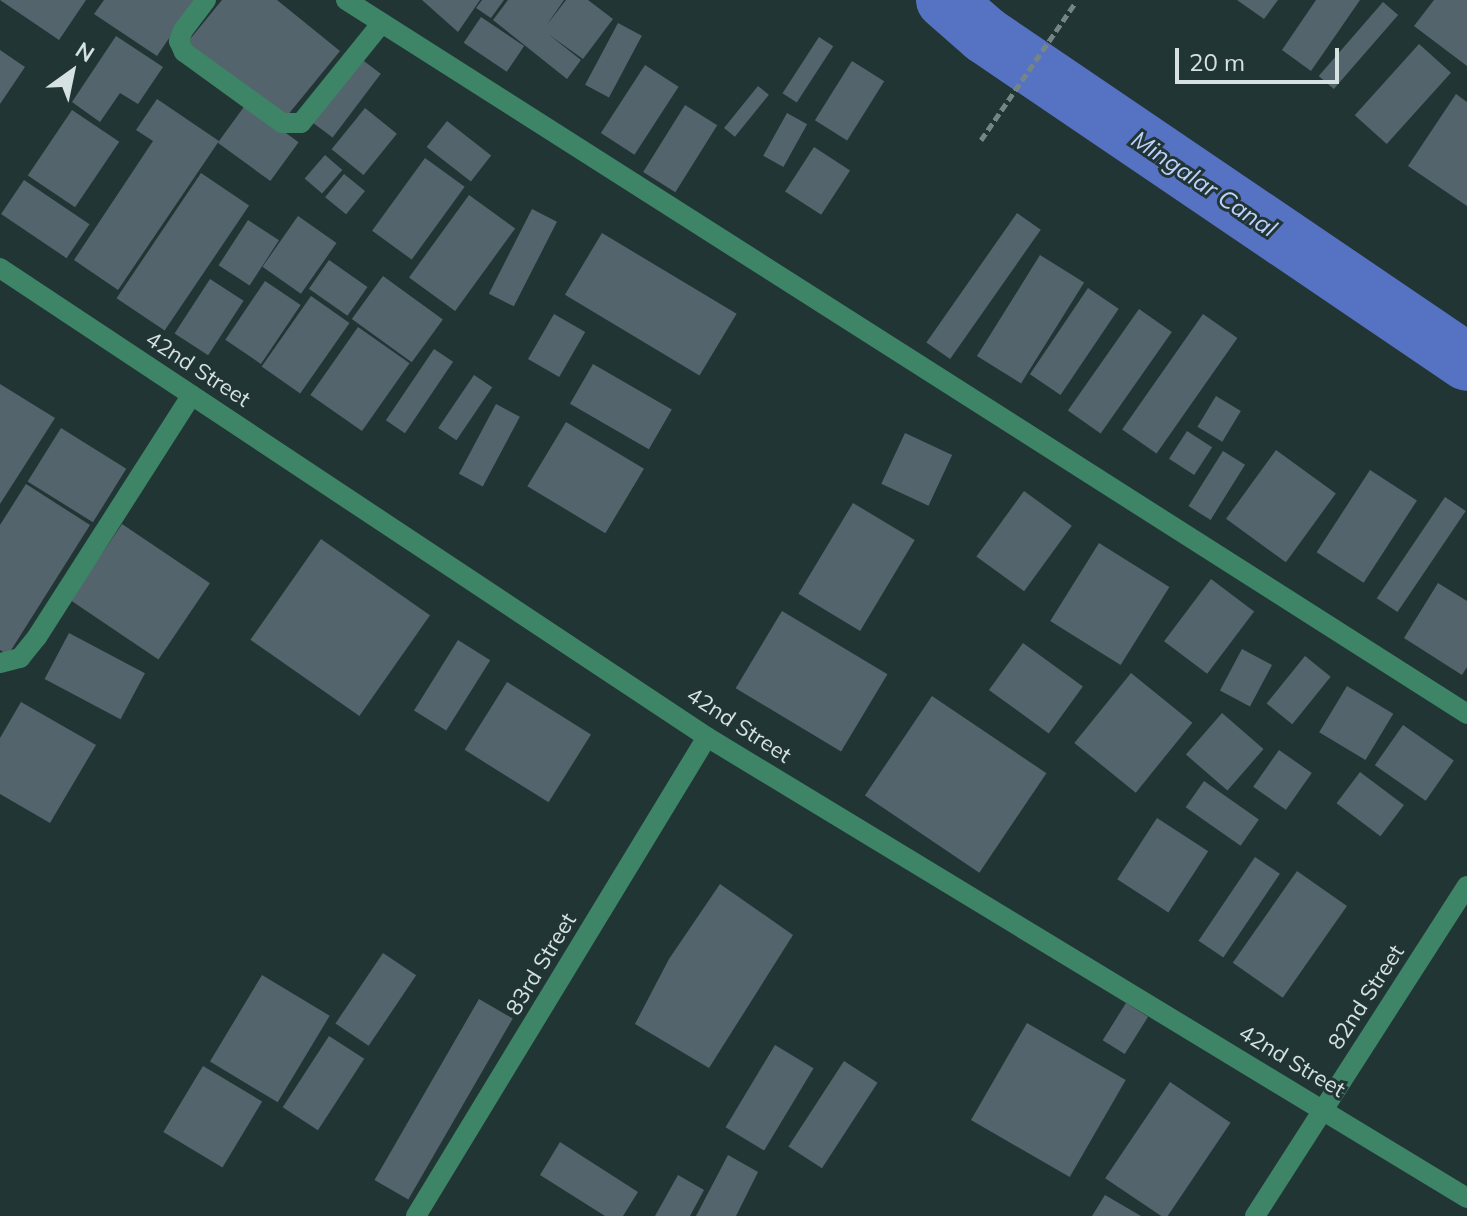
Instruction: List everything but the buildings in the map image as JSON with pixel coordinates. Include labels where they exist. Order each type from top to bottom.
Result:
[{"type":"street","points":[[206,0],[183,30],[179,41],[184,52],[282,123],[301,123],[380,25]]},
{"type":"street","points":[[346,0],[380,25],[1467,714]]},
{"type":"street","name":"42nd Street","points":[[0,268],[707,737],[1324,1108],[1467,1198]]},
{"type":"street","points":[[0,663],[20,658],[37,637],[192,395]]},
{"type":"street","name":"83rd Street","points":[[421,1214],[707,737]]},
{"type":"street","name":"82nd Street","points":[[1255,1216],[1467,886]]},
{"type":"path","points":[[981,140],[1075,3]]},
{"type":"waterway","name":"Mingalar Canal","points":[[945,0],[985,35],[1467,362]]}]
